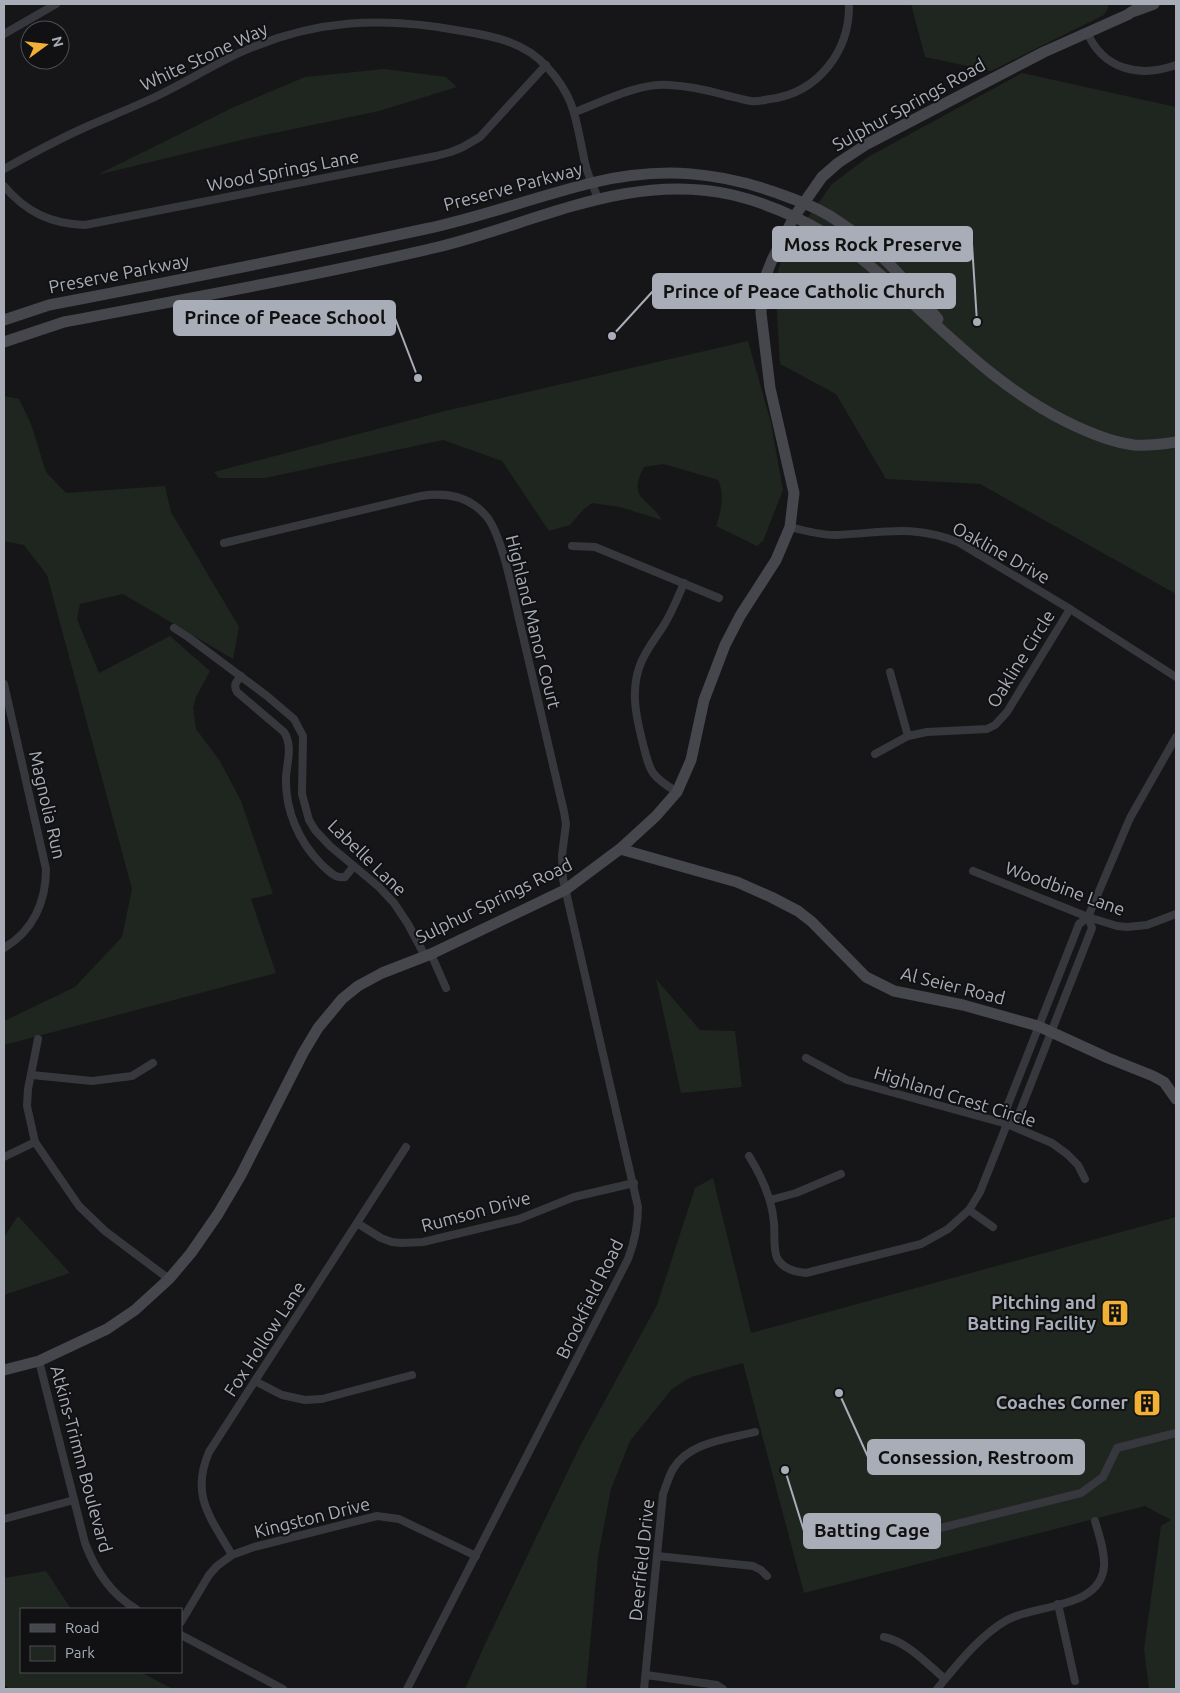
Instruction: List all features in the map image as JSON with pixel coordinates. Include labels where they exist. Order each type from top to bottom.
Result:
[{"type":"street","points":[[4,34],[56,4]]},
{"type":"street","points":[[575,112],[639,89],[668,85],[707,90],[752,101],[780,98],[802,90],[836,58],[845,37],[849,18],[849,4]]},
{"type":"street","name":"Sulphur Springs Road","points":[[4,1370],[39,1360],[107,1329],[123,1319],[154,1294],[169,1279],[206,1232],[231,1192],[303,1053],[328,1014],[342,999],[358,986],[382,973],[428,955],[565,890],[620,849],[656,816],[677,792],[691,760],[704,700],[724,645],[776,560],[790,528],[794,493],[770,388],[761,313],[762,292],[766,275],[794,217],[822,177],[838,163],[867,144],[1004,72],[1127,15],[1141,4]]},
{"type":"street","points":[[1127,15],[1154,4]]},
{"type":"street","name":"White Stone Way","points":[[4,169],[54,142],[191,79],[237,54],[271,40],[318,27],[390,21],[442,27],[498,38],[525,49],[546,65],[568,94],[575,112],[586,169],[598,198]]},
{"type":"street","points":[[1088,32],[1101,55],[1118,65],[1134,70],[1146,71],[1176,65]]},
{"type":"street","name":"Wood Springs Lane","points":[[4,186],[22,205],[34,214],[60,223],[85,225],[451,152],[471,143],[480,136],[546,65]]},
{"type":"street","name":"Preserve Parkway","points":[[4,320],[49,305],[429,228],[592,183],[648,174],[682,172],[722,176],[764,188],[803,202],[838,220],[878,253],[973,360]]},
{"type":"street","name":"Preserve Parkway","points":[[4,342],[64,322],[440,246],[598,198],[660,189],[705,190],[734,196],[794,217],[851,251],[884,278],[973,360],[1008,388],[1041,410],[1108,439],[1136,445],[1176,442]]},
{"type":"street","name":"Highland Manor Court","points":[[224,543],[428,495],[446,494],[458,496],[478,508],[494,529],[499,544],[566,824],[562,855],[565,890]]},
{"type":"street","name":"Oakline Drive","points":[[790,528],[834,535],[911,530],[946,537],[958,542],[1070,610],[1176,677]]},
{"type":"street","points":[[572,546],[595,547],[719,598]]},
{"type":"street","points":[[677,792],[655,778],[648,762],[636,715],[635,692],[637,673],[642,659],[669,616],[684,583]]},
{"type":"street","name":"Oakline Circle","points":[[875,754],[908,736],[940,731],[977,731],[996,725],[1070,610]]},
{"type":"street","name":"Labelle Lane","points":[[174,628],[278,704],[294,719],[303,736],[302,794],[309,820],[315,830],[330,846],[379,887],[394,903],[428,955],[446,988]]},
{"type":"street","points":[[890,672],[908,736]]},
{"type":"street","points":[[241,676],[234,688],[284,732],[290,744],[286,775],[288,797],[294,824],[300,838],[310,853],[335,876],[345,877],[354,866]]},
{"type":"street","name":"Magnolia Run","points":[[4,684],[44,855],[46,875],[42,902],[32,922],[17,939],[4,948]]},
{"type":"street","points":[[749,1156],[762,1177],[770,1200],[774,1222],[776,1256],[789,1270],[806,1273],[921,1244],[948,1230],[969,1210],[989,1172],[1007,1124],[1007,1106],[1079,924],[1088,917],[1130,818],[1176,737]]},
{"type":"street","name":"Al Seier Road","points":[[620,849],[737,882],[772,897],[798,911],[812,922],[866,977],[894,991],[963,1005],[1038,1026],[1153,1076],[1164,1082],[1176,1099]]},
{"type":"street","name":"Woodbine Lane","points":[[973,871],[1088,917],[1117,926],[1147,925],[1176,914]]},
{"type":"street","name":"Brookfield Road","points":[[407,1689],[628,1259],[635,1240],[638,1207],[634,1183],[565,890]]},
{"type":"street","points":[[1007,1124],[1019,1114],[1052,1032],[1092,928],[1088,917]]},
{"type":"street","points":[[1060,970],[1074,975]]},
{"type":"street","points":[[38,1040],[28,1089],[27,1106],[35,1142],[79,1206],[105,1231],[169,1279]]},
{"type":"street","name":"Highland Crest Circle","points":[[806,1058],[847,1080],[1007,1124],[1052,1143],[1078,1165],[1085,1178]]},
{"type":"street","points":[[32,1075],[92,1081],[132,1076],[153,1063]]},
{"type":"street","points":[[1019,1077],[1032,1082]]},
{"type":"street","points":[[4,1157],[35,1142]]},
{"type":"street","name":"Fox Hollow Lane","points":[[232,1555],[204,1505],[200,1485],[209,1452],[406,1147]]},
{"type":"street","points":[[770,1200],[796,1193],[841,1174]]},
{"type":"street","name":"Rumson Drive","points":[[357,1223],[381,1238],[392,1242],[423,1242],[519,1219],[574,1197],[634,1183]]},
{"type":"street","points":[[969,1210],[993,1227]]},
{"type":"street","name":"Atkins-Trimm Boulevard","points":[[39,1360],[85,1543],[98,1572],[119,1596],[135,1608]]},
{"type":"street","points":[[255,1381],[274,1393],[289,1398],[305,1400],[322,1399],[412,1375]]},
{"type":"street","name":"Deerfield Drive","points":[[644,1689],[663,1494],[673,1468],[687,1453],[698,1447],[756,1432]]},
{"type":"street","points":[[912,1527],[928,1531],[1081,1492],[1103,1477],[1117,1448],[1176,1433]]},
{"type":"street","points":[[4,1519],[74,1500]]},
{"type":"street","name":"Kingston Drive","points":[[182,1620],[205,1580],[217,1566],[232,1555],[254,1547],[377,1516],[399,1518],[476,1556]]},
{"type":"street","points":[[937,1689],[983,1638],[1006,1620],[1027,1611],[1087,1595],[1100,1580],[1104,1567],[1095,1521]]},
{"type":"street","points":[[657,1556],[753,1566],[767,1576]]},
{"type":"street","points":[[1058,1604],[1075,1681]]},
{"type":"street","points":[[182,1636],[283,1689]]},
{"type":"street","points":[[884,1637],[895,1639],[904,1644],[945,1680]]},
{"type":"street","points":[[646,1675],[717,1685],[723,1689]]},
{"type":"green space","points":[[911,4],[1108,4],[1108,8],[1104,15],[991,71],[925,57]]},
{"type":"green space","points":[[384,69],[446,77],[457,87],[379,111],[241,140],[97,175],[234,107],[305,77]]},
{"type":"green space","points":[[1022,73],[1176,107],[1176,594],[980,484],[886,479],[836,394],[780,364],[775,280],[785,249],[832,184],[868,157]]},
{"type":"green space","points":[[748,341],[771,423],[783,490],[763,541],[757,546],[716,526],[722,497],[718,480],[664,464],[644,467],[638,486],[641,497],[657,512],[662,520],[620,507],[592,503],[570,525],[549,531],[502,461],[443,440],[265,478],[219,478],[214,472],[445,411]]},
{"type":"green space","points":[[4,396],[19,399],[31,424],[46,472],[66,493],[165,486],[171,512],[239,627],[233,659],[123,594],[80,604],[77,619],[99,673],[170,636],[210,671],[196,697],[193,708],[196,729],[220,761],[241,801],[273,894],[251,899],[276,973],[4,1045],[4,1021],[75,987],[122,937],[132,889],[47,575],[24,545],[4,541]]},
{"type":"green space","points":[[656,979],[700,1030],[735,1031],[742,1087],[681,1093]]},
{"type":"green space","points":[[713,1178],[751,1333],[1176,1217],[1176,1689],[1149,1689],[1144,1649],[1161,1526],[1171,1520],[1145,1506],[804,1593],[743,1363],[691,1377],[672,1389],[630,1441],[611,1489],[598,1557],[586,1689],[465,1689],[579,1448],[657,1305],[695,1188]]},
{"type":"green space","points":[[18,1216],[70,1273],[4,1295],[4,1237]]},
{"type":"green space","points":[[46,1571],[70,1608],[20,1608],[20,1673],[142,1673],[173,1689],[11,1689],[4,1685],[4,1578]]},
{"type":"place","name":"Moss Rock Preserve","points":[[977,322]]},
{"type":"place","name":"Prince of Peace Catholic Church","points":[[612,336]]},
{"type":"place","name":"Prince of Peace School","points":[[418,378]]},
{"type":"place","name":"Pitching and Batting Facility","points":[[1115,1313]]},
{"type":"place","name":"Consession, Restroom","points":[[839,1393]]},
{"type":"place","name":"Coaches Corner","points":[[1147,1403]]},
{"type":"place","name":"Batting Cage","points":[[785,1470]]}]
